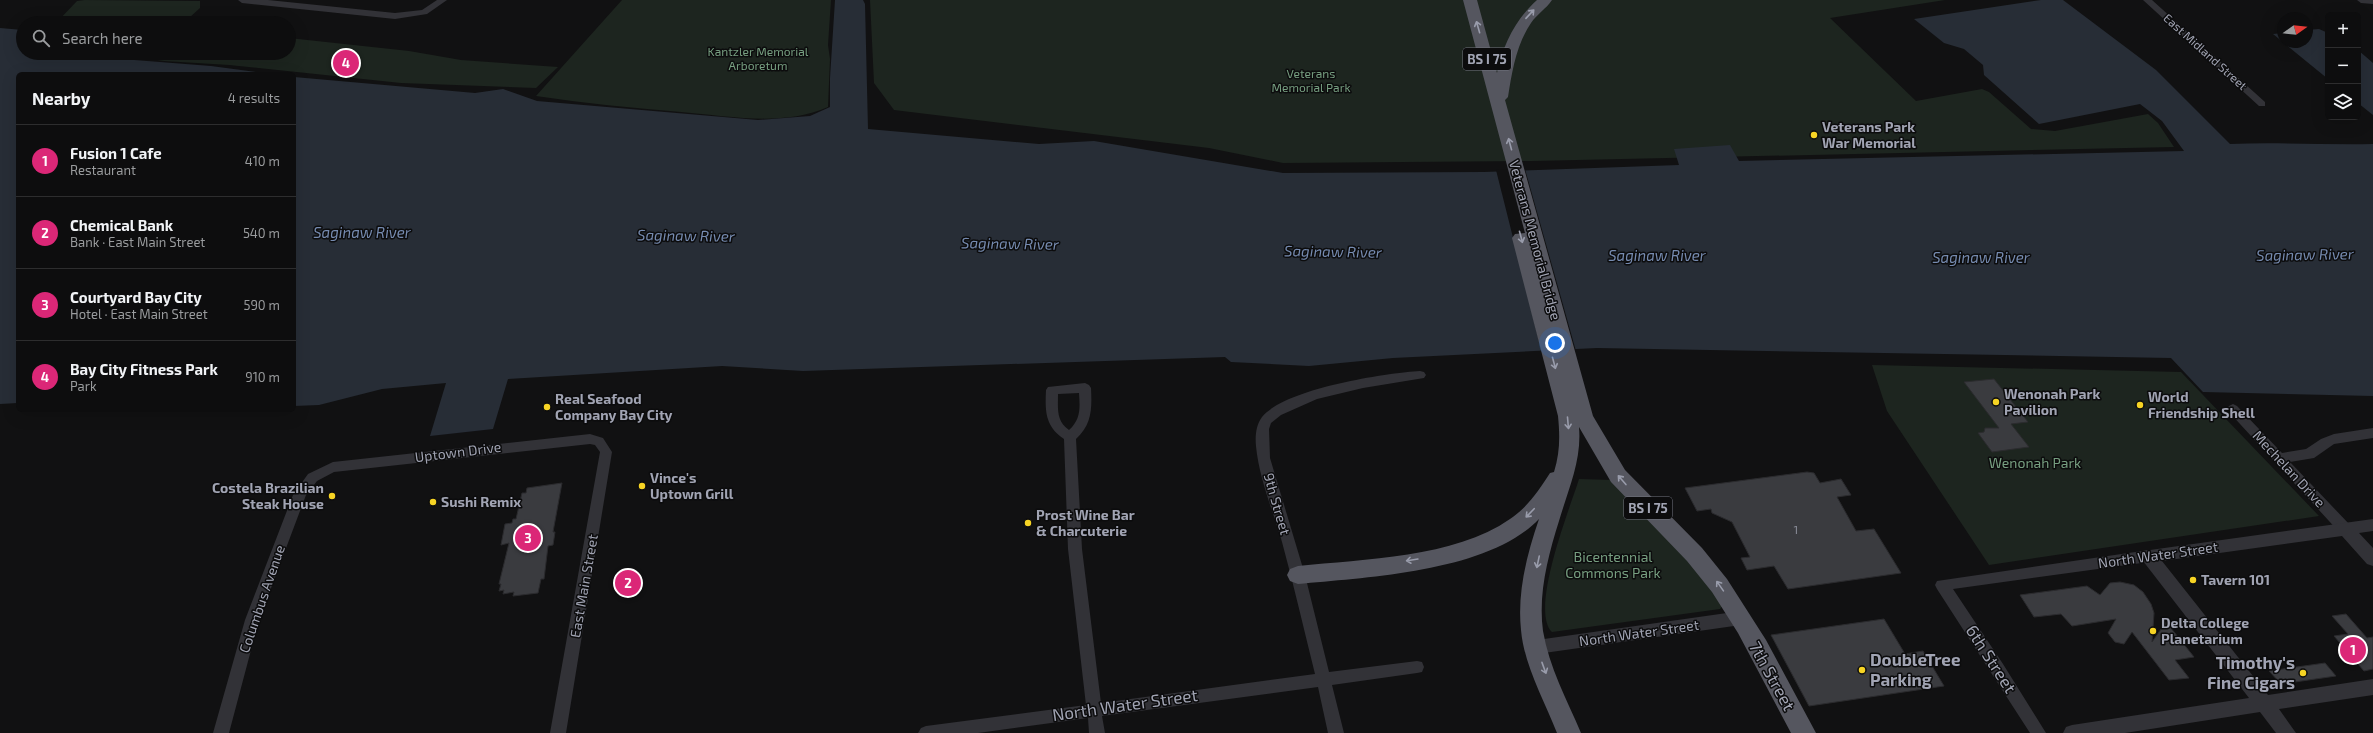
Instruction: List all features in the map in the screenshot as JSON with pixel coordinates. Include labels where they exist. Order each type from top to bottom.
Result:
[{"type":"highway","name":"Veterans Memorial Bridge","points":[[1460,0],[1497,113]]},
{"type":"highway","name":"Veterans Memorial Bridge","points":[[1470,0],[1497,113],[1567,385],[1570,442],[1568,459],[1538,560],[1531,601],[1534,639]]},
{"type":"highway","points":[[1497,113],[1508,58],[1516,36],[1526,17],[1545,0]]},
{"type":"highway","name":"Veterans Memorial Bridge","points":[[1567,385],[1605,458],[1636,496],[1704,565],[1741,618]]},
{"type":"highway","points":[[1298,575],[1442,555],[1491,540],[1519,525],[1548,494],[1568,459]]},
{"type":"highway","name":"7th Street","points":[[1741,618],[1804,733]]},
{"type":"highway","name":"BS I 75","points":[[1534,639],[1569,733]]},
{"type":"street","points":[[242,0],[277,2],[395,16],[411,15],[430,10],[442,0]]},
{"type":"street","name":"East Midland Street","points":[[2147,0],[2262,104]]},
{"type":"street","points":[[2361,0],[2373,1]]},
{"type":"street","name":"9th Street","points":[[1336,733],[1298,575],[1261,442],[1262,430],[1267,420],[1281,408],[1312,397],[1377,379],[1413,375]]},
{"type":"street","name":"Mechelan Drive","points":[[2233,409],[2345,529]]},
{"type":"street","points":[[2279,458],[2309,454],[2325,442],[2334,439],[2373,433]]},
{"type":"street","points":[[1070,437],[1075,549],[1097,733]]},
{"type":"street","name":"Uptown Drive","points":[[317,472],[333,467],[577,439],[599,441]]},
{"type":"street","name":"East Main Street","points":[[558,733],[605,465],[606,452],[599,441]]},
{"type":"street","name":"Columbus Avenue","points":[[221,733],[252,620],[300,495],[308,481],[317,472]]},
{"type":"street","name":"North Water Street","points":[[1942,586],[2373,525]]},
{"type":"street","points":[[2345,529],[2373,559]]},
{"type":"street","points":[[2149,556],[2287,733]]},
{"type":"street","name":"6th Street","points":[[1942,586],[2003,675],[2038,733]]},
{"type":"street","name":"North Water Street","points":[[1534,639],[1741,618]]},
{"type":"street","name":"North Water Street","points":[[926,733],[1095,709],[1416,667]]},
{"type":"street","points":[[2072,733],[2373,687]]},
{"type":"green space","name":"Kantzler Memorial Arboretum","points":[[622,0],[831,0],[828,45],[830,59],[828,107],[793,117],[756,118],[626,107],[536,96]]},
{"type":"green space","name":"Veterans Memorial Park","points":[[870,0],[1945,0],[1830,18],[1916,101],[1982,89],[1989,92],[2031,129],[2055,131],[2148,114],[2158,123],[2174,147],[1532,161],[1283,163],[1209,148],[894,110],[874,83]]},
{"type":"green space","points":[[77,1],[200,1],[200,8],[191,16],[63,16]]},
{"type":"green space","points":[[296,39],[409,51],[461,60],[558,67],[536,88],[401,83],[229,65],[157,60],[296,60]]},
{"type":"green space","name":"Wenonah Park","points":[[1872,365],[2181,372],[2319,516],[1989,565],[1887,411]]},
{"type":"green space","name":"Bicentennial Commons Park","points":[[1579,479],[1612,480],[1726,601],[1720,609],[1552,632],[1546,620],[1545,603],[1548,582],[1560,534]]},
{"type":"water","name":"Saginaw River","points":[[835,0],[863,0],[865,4],[868,129],[1039,144],[1094,141],[1283,173],[1484,172],[1679,165],[1674,149],[1730,145],[1739,161],[2184,151],[2162,121],[2140,104],[2039,124],[1984,75],[1983,65],[1964,49],[1944,43],[1914,19],[2041,0],[2063,0],[2156,70],[2230,144],[2373,144],[2373,396],[2203,392],[2171,358],[1597,348],[1393,358],[1309,366],[1231,362],[1225,357],[803,371],[722,366],[508,379],[493,429],[430,436],[446,383],[382,389],[319,405],[296,406],[296,77],[475,93],[503,89],[537,101],[758,120],[810,116],[830,107],[830,78]]},
{"type":"water","points":[[0,28],[16,29],[16,60],[134,60],[211,66],[256,72],[16,72],[16,403],[0,404]]},
{"type":"water","points":[[2319,29],[2325,32],[2325,77],[2290,48],[2313,48],[2313,30]]},
{"type":"water","points":[[2361,53],[2373,63],[2373,115],[2361,105]]},
{"type":"pier","points":[[1525,169],[1576,351],[1542,353],[1496,170]]},
{"type":"building","name":"Wenonah Park Pavilion","points":[[1994,379],[2028,422],[2011,424],[2029,447],[1992,452],[1978,433],[1984,432],[1985,428],[1999,428],[1964,382]]},
{"type":"building","points":[[1807,472],[1814,473],[1820,483],[1841,479],[1851,495],[1837,497],[1856,531],[1874,529],[1901,573],[1788,589],[1774,566],[1747,570],[1741,558],[1750,557],[1732,522],[1712,513],[1711,509],[1697,511],[1685,488]]},
{"type":"building","points":[[562,483],[553,532],[555,532],[553,545],[548,546],[544,579],[541,579],[538,593],[513,596],[514,592],[503,594],[504,590],[499,591],[501,584],[499,584],[509,543],[501,545],[505,524],[512,523],[513,519],[516,519],[522,493],[526,493],[527,488]]},
{"type":"building","name":"Delta College Planetarium","points":[[2120,582],[2134,585],[2143,592],[2151,604],[2154,613],[2152,642],[2166,622],[2194,657],[2175,660],[2189,678],[2169,680],[2132,632],[2124,644],[2115,642],[2108,633],[2116,619],[2072,626],[2061,614],[2034,617],[2020,595],[2087,586],[2100,595],[2110,583]]},
{"type":"building","points":[[2346,614],[2367,638],[2373,637],[2373,669],[2364,671],[2334,636],[2348,634],[2332,616]]},
{"type":"building","name":"DoubleTree Parking","points":[[1884,619],[1905,654],[1923,651],[1944,686],[1809,706],[1771,635]]},
{"type":"building","name":"Timothy's Fine Cigars","points":[[2325,663],[2336,676],[2281,684],[2269,671]]},
{"type":"place","name":"Bay City Fitness Park","points":[[346,63]]},
{"type":"place","name":"Veterans Park War Memorial","points":[[1814,135]]},
{"type":"place","name":"Wenonah Park Pavilion","points":[[1996,402]]},
{"type":"place","name":"World Friendship Shell","points":[[2140,405]]},
{"type":"place","name":"Real Seafood Company Bay City","points":[[547,407]]},
{"type":"place","name":"Vince's Uptown Grill","points":[[642,486]]},
{"type":"place","name":"Costela Brazilian Steak House","points":[[332,496]]},
{"type":"place","name":"Sushi Remix","points":[[433,502]]},
{"type":"place","name":"Prost Wine Bar & Charcuterie","points":[[1028,523]]},
{"type":"place","name":"Courtyard Bay City","points":[[528,538]]},
{"type":"place","name":"Tavern 101","points":[[2193,580]]},
{"type":"place","name":"Chemical Bank","points":[[628,583]]},
{"type":"place","name":"Delta College Planetarium","points":[[2153,631]]},
{"type":"place","name":"Fusion 1 Cafe","points":[[2353,650]]},
{"type":"place","name":"DoubleTree Parking","points":[[1862,670]]},
{"type":"place","name":"Timothy's Fine Cigars","points":[[2303,673]]}]
